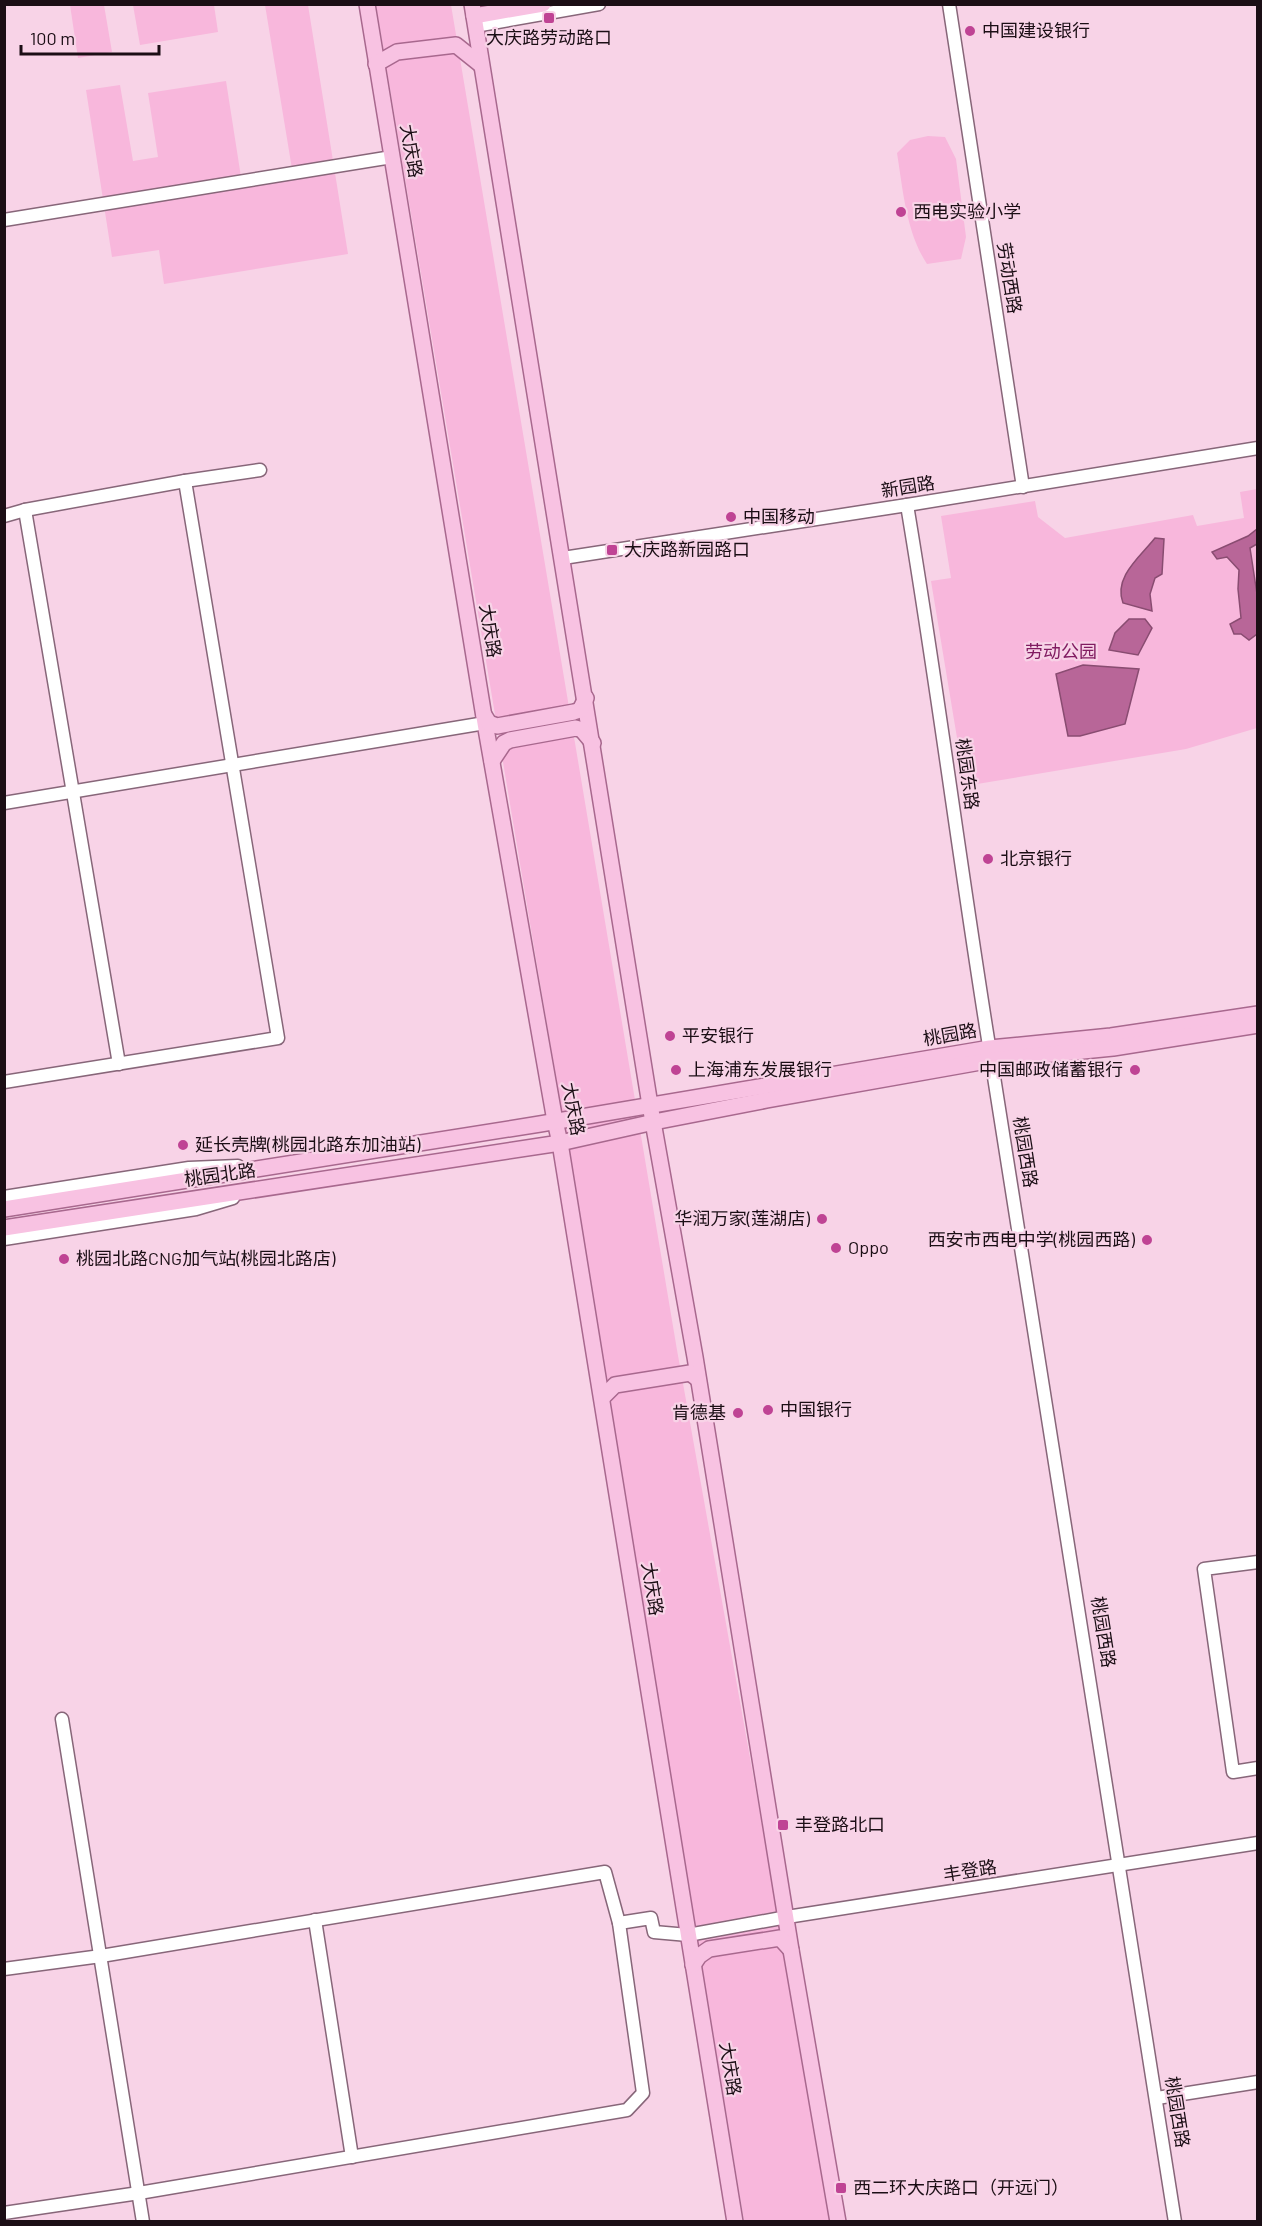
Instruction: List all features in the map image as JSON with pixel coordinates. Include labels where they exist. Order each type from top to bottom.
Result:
[{"type":"main road","name":"大庆路","points":[[367,4],[484,719],[560,1143],[735,2222]]},
{"type":"main road","points":[[543,4],[474,16],[651,1105],[838,2222]]},
{"type":"main road","points":[[376,64],[397,52],[456,45],[481,65]]},
{"type":"main road","points":[[484,719],[497,726],[574,712],[580,710],[586,698]]},
{"type":"main road","points":[[492,761],[497,751],[510,740],[576,728],[582,730],[593,743]]},
{"type":"main road","name":"桃园路","points":[[651,1105],[1257,1014]]},
{"type":"main road","name":"桃园路","points":[[654,1122],[991,1054],[1113,1048],[1257,1025]]},
{"type":"main road","name":"桃园北路","points":[[4,1209],[651,1105]]},
{"type":"main road","name":"桃园北路","points":[[4,1228],[560,1143],[654,1122]]},
{"type":"main road","points":[[598,1375],[606,1381],[689,1368],[695,1359]]},
{"type":"main road","points":[[602,1398],[615,1385],[690,1373],[698,1379]]},
{"type":"main road","points":[[688,1937],[694,1944],[705,1946],[779,1933],[787,1919]]},
{"type":"main road","points":[[693,1965],[699,1956],[710,1949],[780,1938],[791,1950]]},
{"type":"street","points":[[474,16],[599,4]]},
{"type":"street","name":"劳动西路","points":[[950,4],[1023,487]]},
{"type":"street","points":[[4,220],[392,157]]},
{"type":"street","name":"新园路","points":[[563,558],[1023,487],[1257,448]]},
{"type":"street","points":[[4,516],[25,510],[185,481],[260,471]]},
{"type":"street","points":[[4,1082],[278,1038],[185,481]]},
{"type":"street","name":"桃园东路","points":[[907,505],[991,1054]]},
{"type":"street","points":[[25,510],[119,1064]]},
{"type":"street","points":[[4,804],[484,719]]},
{"type":"street","name":"桃园西路","points":[[991,1054],[1122,1865],[1175,2222]]},
{"type":"street","points":[[4,1197],[189,1168],[281,1165]]},
{"type":"street","points":[[4,1239],[196,1209],[270,1187]]},
{"type":"street","points":[[1257,1562],[1204,1569],[1233,1772],[1257,1768]]},
{"type":"street","points":[[62,1719],[144,2222]]},
{"type":"street","name":"丰登路","points":[[787,1919],[1257,1844]]},
{"type":"street","points":[[4,1969],[100,1956],[605,1872],[619,1923],[643,2093],[627,2110],[139,2193],[4,2213]]},
{"type":"street","points":[[619,1923],[651,1918],[654,1932],[688,1937]]},
{"type":"street","points":[[315,1920],[352,2157]]},
{"type":"street","points":[[1157,2098],[1257,2082]]},
{"type":"green space","points":[[70,5],[104,5],[112,52],[78,58]]},
{"type":"green space","points":[[133,5],[214,5],[218,32],[140,45]]},
{"type":"green space","points":[[265,5],[308,5],[348,254],[164,284],[159,250],[112,257],[86,90],[120,85],[133,161],[158,157],[148,93],[226,81],[241,177],[292,169]]},
{"type":"green space","points":[[376,5],[451,5],[677,1350],[833,2221],[744,2221]]},
{"type":"green space","points":[[928,136],[945,137],[956,159],[966,237],[961,259],[927,264],[910,225],[897,153],[910,140]]},
{"type":"green space","name":"劳动公园","points":[[1257,489],[1257,728],[1186,749],[965,786],[931,581],[951,578],[941,516],[1035,501],[1038,517],[1065,538],[1193,515],[1197,526],[1244,518],[1240,492]]},
{"type":"shaded area","points":[[1257,529],[1257,544],[1250,548],[1257,594],[1257,634],[1249,640],[1241,634],[1234,634],[1230,624],[1241,618],[1239,570],[1227,557],[1217,559],[1212,552],[1248,536]]},
{"type":"shaded area","points":[[1155,538],[1164,539],[1162,574],[1155,578],[1150,594],[1152,611],[1123,603],[1121,593],[1125,576]]},
{"type":"shaded area","points":[[1129,619],[1145,619],[1152,628],[1138,655],[1109,650],[1115,633]]},
{"type":"shaded area","points":[[1083,665],[1139,669],[1125,724],[1080,736],[1068,736],[1056,674]]},
{"type":"place","name":"大庆路劳动路口","points":[[549,18]]},
{"type":"place","name":"中国建设银行","points":[[970,31]]},
{"type":"place","name":"西电实验小学","points":[[901,212]]},
{"type":"place","name":"中国移动","points":[[731,517]]},
{"type":"place","name":"大庆路新园路口","points":[[612,550]]},
{"type":"place","name":"北京银行","points":[[988,859]]},
{"type":"place","name":"平安银行","points":[[670,1036]]},
{"type":"place","name":"上海浦东发展银行","points":[[676,1070]]},
{"type":"place","name":"中国邮政储蓄银行","points":[[1135,1070]]},
{"type":"place","name":"延长壳牌(桃园北路东加油站)","points":[[183,1145]]},
{"type":"place","name":"华润万家(莲湖店)","points":[[822,1219]]},
{"type":"place","name":"西安市西电中学(桃园西路)","points":[[1147,1240]]},
{"type":"place","name":"Oppo","points":[[836,1248]]},
{"type":"place","name":"桃园北路CNG加气站(桃园北路店)","points":[[64,1259]]},
{"type":"place","name":"中国银行","points":[[768,1410]]},
{"type":"place","name":"肯德基","points":[[738,1413]]},
{"type":"place","name":"丰登路北口","points":[[783,1825]]},
{"type":"place","name":"西二环大庆路口（开远门）","points":[[841,2188]]}]
